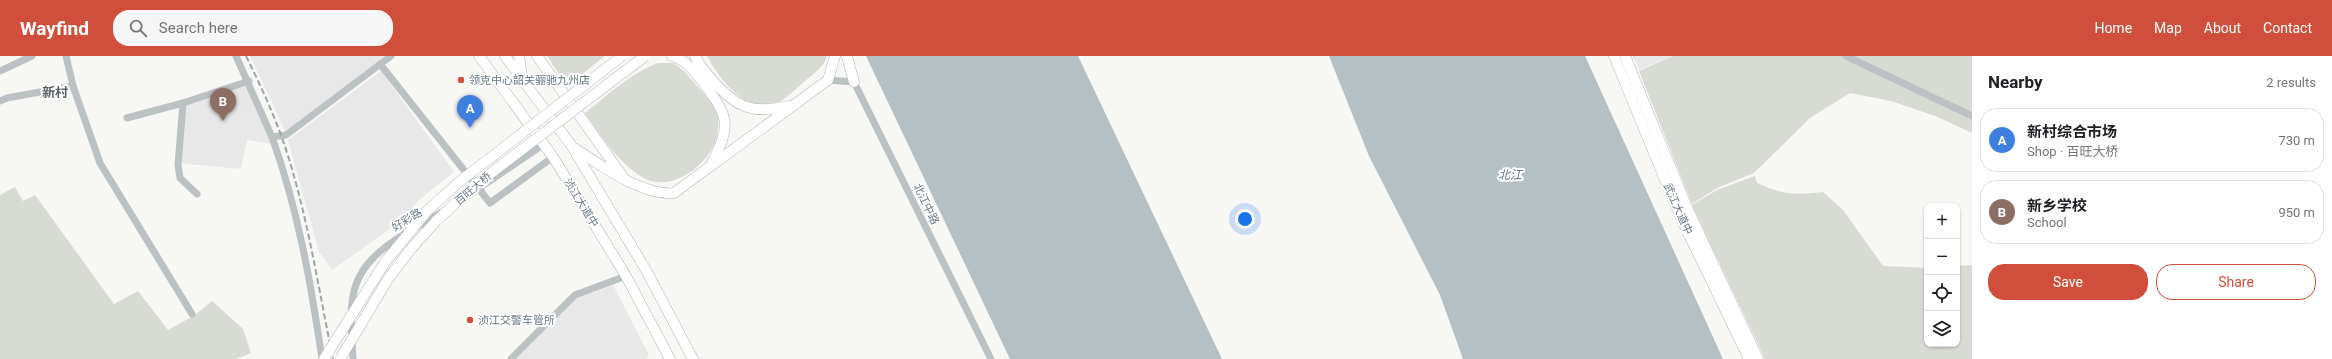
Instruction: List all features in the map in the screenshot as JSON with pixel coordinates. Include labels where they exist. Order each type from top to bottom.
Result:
[{"type":"main road","name":"浈江大道中","points":[[479,56],[553,157],[626,276],[670,359]]},
{"type":"main road","name":"浈江大道中","points":[[506,56],[571,145],[646,270],[693,359]]},
{"type":"main road","points":[[519,56],[522,78]]},
{"type":"main road","points":[[537,56],[624,178]]},
{"type":"main road","name":"百旺大桥","points":[[323,359],[385,262],[428,210],[459,182],[622,56]]},
{"type":"main road","name":"百旺大桥","points":[[340,359],[388,279],[436,220],[474,186],[647,56]]},
{"type":"main road","points":[[672,56],[683,61],[692,68],[720,106],[724,124],[720,146],[710,167]]},
{"type":"main road","points":[[695,56],[699,64],[734,102],[750,109],[772,110],[793,105]]},
{"type":"main road","points":[[571,145],[624,178],[647,189],[674,193],[828,80],[835,56]]},
{"type":"main road","points":[[847,56],[854,82]]},
{"type":"main road","name":"武江大道中","points":[[1614,56],[1680,216],[1749,359]]},
{"type":"main road","name":"武江大道中","points":[[1625,56],[1688,210],[1758,359]]},
{"type":"street","points":[[0,71],[31,56]]},
{"type":"street","points":[[66,56],[73,86],[100,163],[192,314]]},
{"type":"street","points":[[236,56],[249,81],[281,163],[308,270],[323,359]]},
{"type":"street","points":[[272,137],[286,135],[391,56]]},
{"type":"street","points":[[1846,56],[1972,116]]},
{"type":"street","points":[[380,64],[490,203],[553,157]]},
{"type":"street","points":[[828,80],[854,82]]},
{"type":"street","points":[[127,118],[183,103],[249,81]]},
{"type":"street","name":"北江中路","points":[[854,82],[991,359]]},
{"type":"street","points":[[0,101],[7,98],[73,86]]},
{"type":"street","points":[[183,103],[178,165],[180,178],[197,194]]},
{"type":"street","name":"好彩路","points":[[353,359],[350,304],[354,286],[360,273],[374,256],[390,243],[479,190],[544,144]]},
{"type":"street","points":[[511,359],[575,295],[626,276]]},
{"type":"shaded area","points":[[250,56],[385,56],[285,131]]},
{"type":"shaded area","points":[[547,56],[605,56],[567,86]]},
{"type":"shaded area","points":[[707,56],[827,56],[826,60],[818,70],[790,94],[781,101],[769,105],[757,104],[736,94],[720,76]]},
{"type":"shaded area","points":[[1633,56],[1672,56],[1639,70]]},
{"type":"shaded area","points":[[1673,56],[1972,56],[1972,133],[1938,117],[1891,101],[1850,93],[1810,118],[1754,173],[1717,188],[1692,204],[1639,71]]},
{"type":"shaded area","points":[[658,63],[673,63],[683,70],[719,111],[716,138],[708,155],[693,170],[684,176],[664,182],[654,182],[644,178],[626,165],[611,149],[585,113],[628,79]]},
{"type":"shaded area","points":[[381,71],[454,172],[421,198],[395,225],[332,270],[319,252],[288,140]]},
{"type":"shaded area","points":[[248,83],[273,144],[247,140],[241,169],[179,163],[185,104]]},
{"type":"shaded area","points":[[1755,176],[1757,183],[1782,192],[1805,194],[1823,192],[1843,210],[1883,266],[1924,268],[1924,347],[1960,347],[1960,266],[1972,265],[1972,359],[1765,359],[1692,205],[1717,190]]},
{"type":"shaded area","points":[[15,187],[23,201],[35,195],[114,304],[138,291],[168,330],[195,315],[212,301],[243,329],[251,353],[236,359],[0,359],[0,195]]},
{"type":"shaded area","points":[[613,285],[649,355],[646,359],[517,359],[577,298]]},
{"type":"water","points":[[866,56],[1078,56],[1222,359],[1010,359]]},
{"type":"water","name":"北江","points":[[1329,56],[1585,56],[1723,359],[1463,359],[1440,295],[1369,156]]},
{"type":"railway","points":[[246,56],[272,111],[292,169],[309,240],[333,359]]},
{"type":"place","name":"领克中心韶关骊驰九州店","points":[[461,80]]},
{"type":"place","name":"新乡学校","points":[[223,121]]},
{"type":"place","name":"新村综合市场","points":[[470,128]]},
{"type":"place","name":"浈江交警车管所","points":[[470,320]]},
{"type":"district","name":"新村","points":[[55,92]]}]
